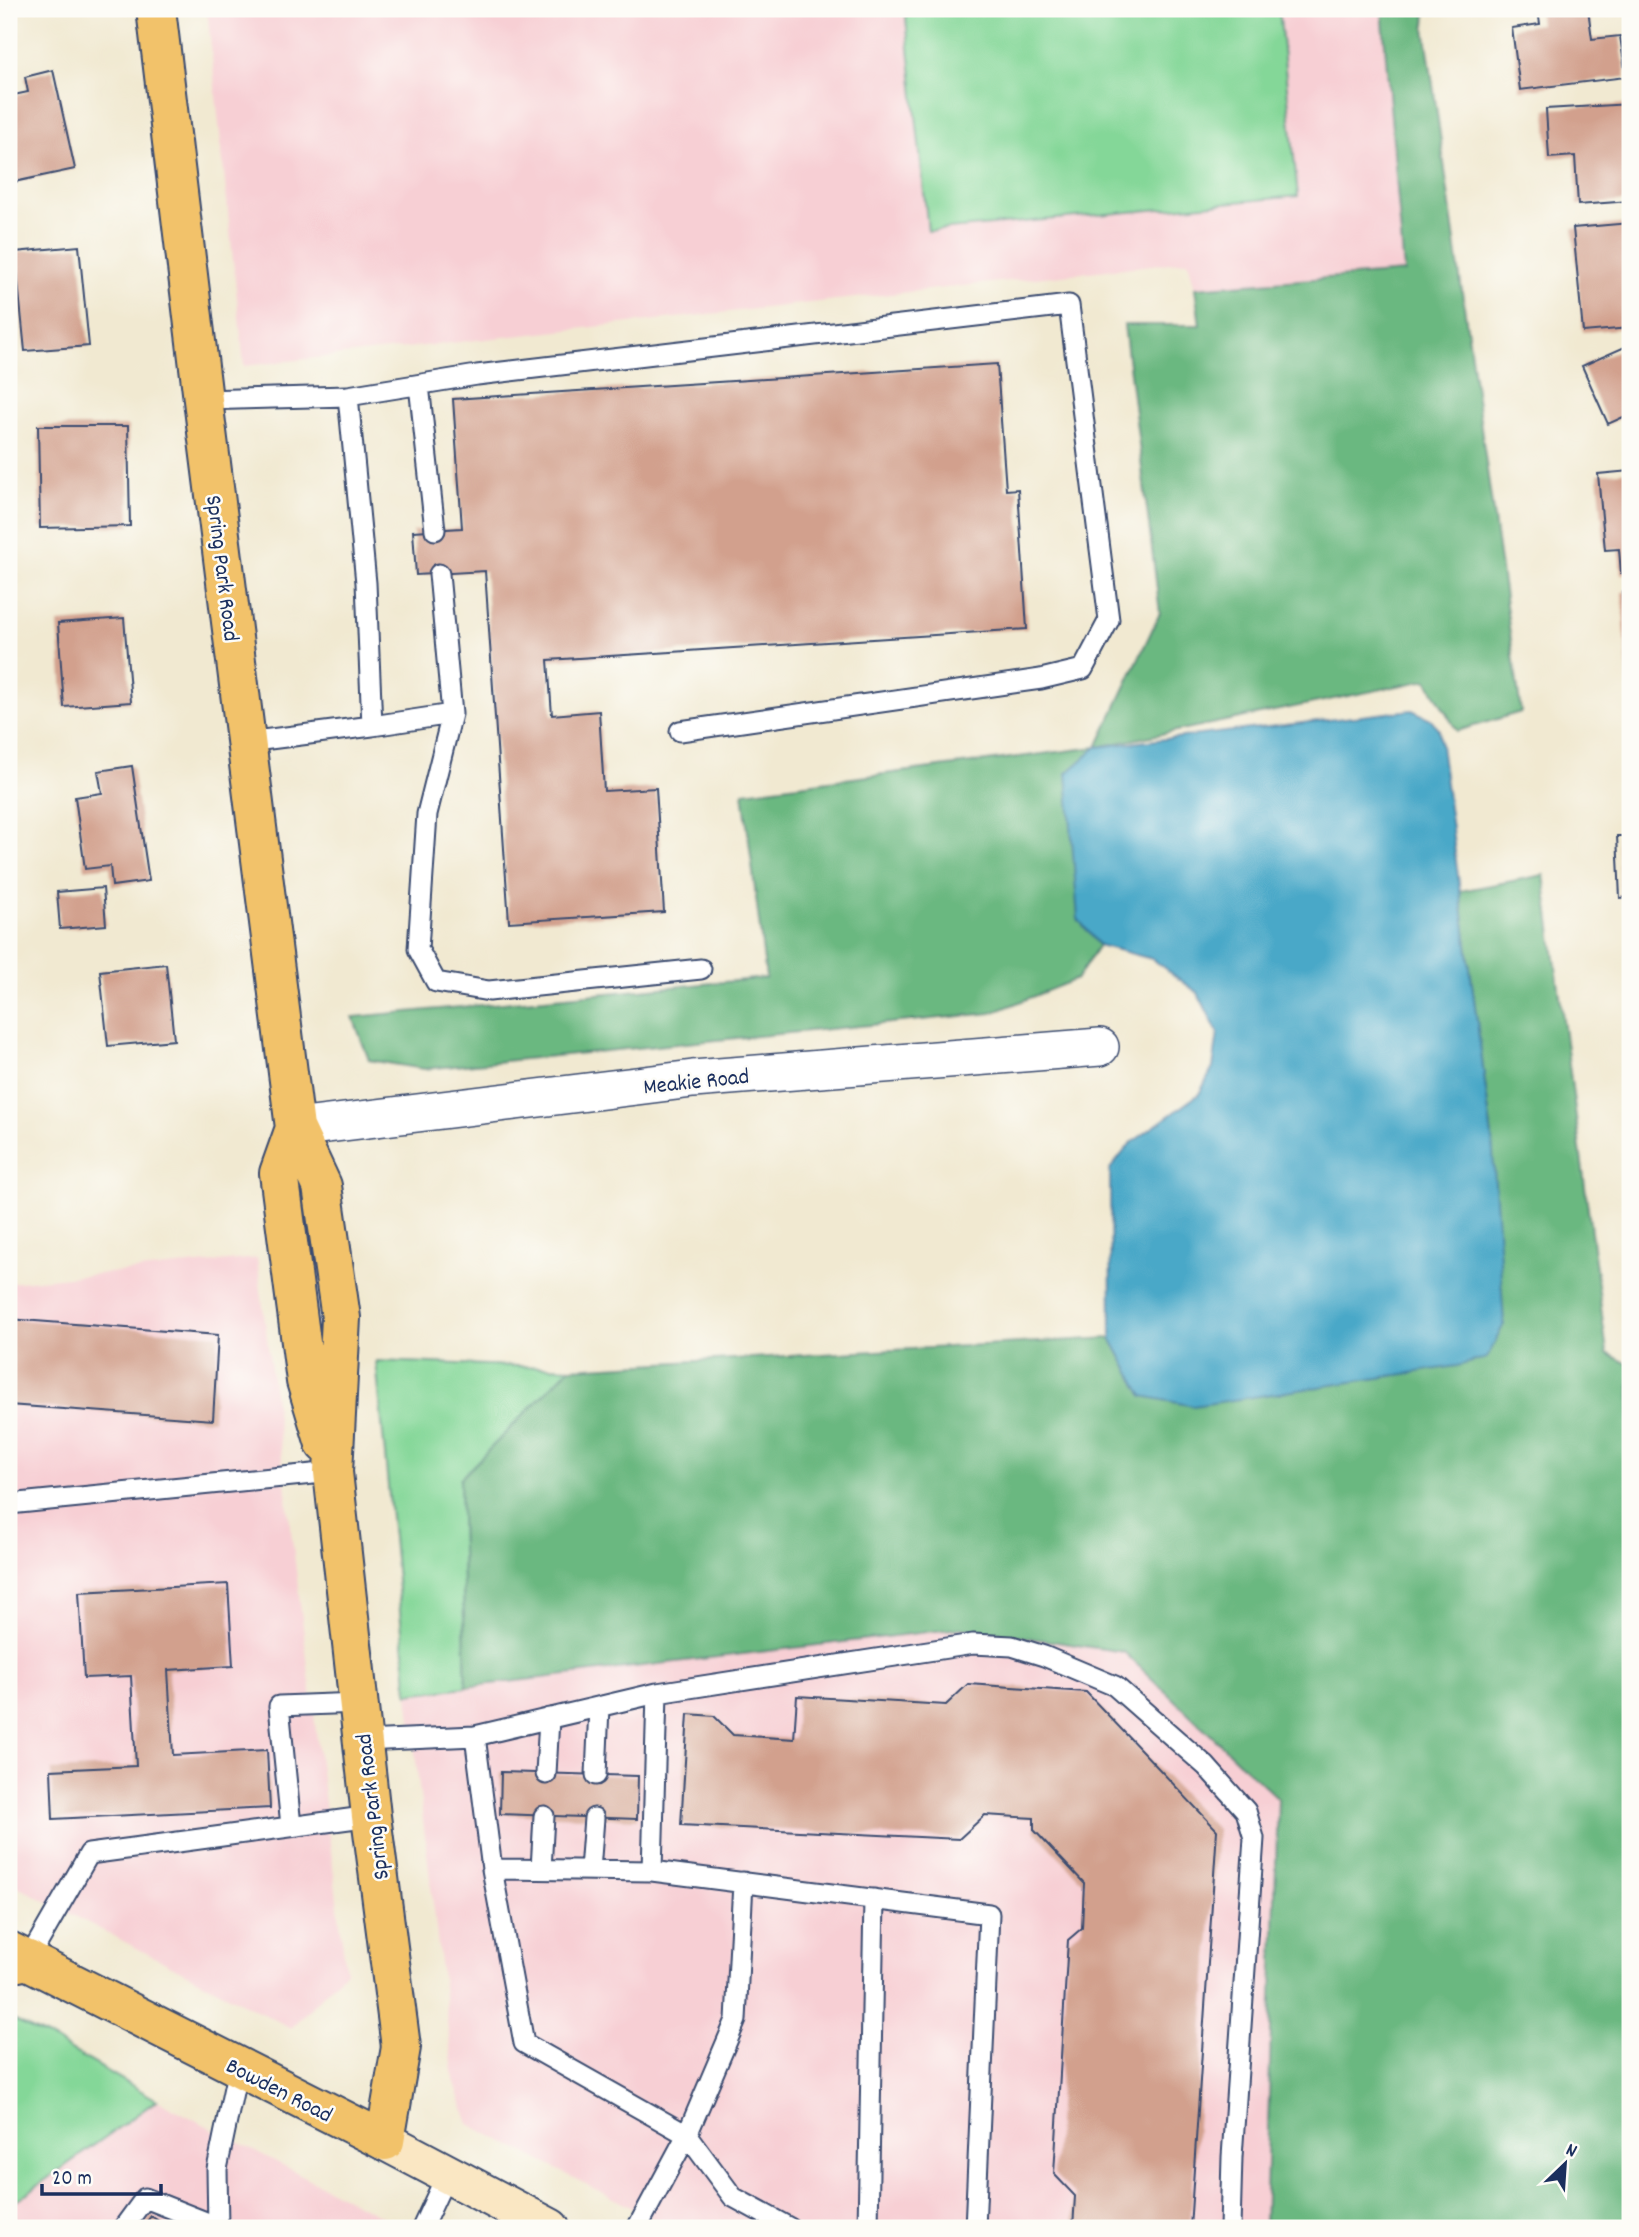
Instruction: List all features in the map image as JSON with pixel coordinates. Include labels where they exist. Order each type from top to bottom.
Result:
[{"type":"main road","name":"Spring Park Road","points":[[156,9],[295,1128],[322,1186],[341,1318],[333,1472],[401,2047],[385,2141]]},
{"type":"main road","name":"Bowden Road","points":[[15,1958],[385,2141],[550,2228]]},
{"type":"street","name":"Meakie Road","points":[[295,1128],[693,1079],[1100,1047]]},
{"type":"lane","points":[[203,400],[348,396],[477,375],[1069,305],[1109,620],[1083,669],[1028,681],[680,731]]},
{"type":"lane","points":[[419,385],[435,530]]},
{"type":"lane","points":[[348,396],[366,583],[372,726]]},
{"type":"lane","points":[[439,574],[452,714],[427,814],[418,950],[436,982],[489,991],[701,969]]},
{"type":"lane","points":[[246,742],[452,714]]},
{"type":"lane","points":[[9,1504],[333,1472]]},
{"type":"lane","points":[[363,1741],[475,1736],[657,1693],[973,1644],[1012,1646],[1044,1656],[1115,1686],[1206,1766],[1246,1811],[1254,1838],[1232,2157],[1230,2228]]},
{"type":"lane","points":[[652,1871],[657,1693]]},
{"type":"lane","points":[[291,1826],[279,1706],[359,1703]]},
{"type":"lane","points":[[596,1775],[599,1707]]},
{"type":"lane","points":[[546,1774],[549,1718]]},
{"type":"lane","points":[[475,1736],[492,1869],[524,2043],[687,2135],[733,2197],[790,2228]]},
{"type":"lane","points":[[15,1958],[89,1854],[372,1816]]},
{"type":"lane","points":[[541,1869],[544,1816]]},
{"type":"lane","points":[[590,1870],[594,1818]]},
{"type":"lane","points":[[492,1869],[652,1871],[989,1914],[975,2228]]},
{"type":"lane","points":[[637,2228],[687,2135],[736,2020],[743,1882]]},
{"type":"lane","points":[[869,2228],[874,1899]]},
{"type":"lane","points":[[123,2228],[145,2198],[219,2228],[218,2169],[238,2068]]},
{"type":"lane","points":[[422,2228],[447,2174]]},
{"type":"shaded area","points":[[207,9],[1382,9],[1405,272],[1195,288],[1188,261],[244,366]]},
{"type":"shaded area","points":[[257,1258],[346,1971],[291,2028],[9,1882],[9,1283]]},
{"type":"shaded area","points":[[961,1628],[1124,1652],[1279,1799],[1265,2228],[671,2228],[469,2124],[454,2080],[408,1694]]},
{"type":"shaded area","points":[[157,2100],[404,2228],[9,2228],[9,2206]]},
{"type":"green space","points":[[905,9],[1279,9],[1298,196],[928,231]]},
{"type":"green space","points":[[1382,9],[1426,9],[1425,28],[1521,712],[1457,731],[1427,680],[1097,747],[1160,613],[1124,325],[1200,325],[1195,288],[1404,272]]},
{"type":"green space","points":[[1097,747],[1078,919],[1099,945],[1077,979],[992,1013],[424,1069],[369,1060],[353,1017],[766,978],[743,792]]},
{"type":"green space","points":[[1544,875],[1607,1353],[1630,1365],[1630,2228],[1265,2228],[1278,1799],[1124,1652],[961,1628],[466,1687],[460,1479],[570,1368],[1111,1338],[1143,1396],[1492,1137],[1460,891]]},
{"type":"green space","points":[[376,1361],[570,1368],[460,1479],[466,1687],[408,1694]]},
{"type":"green space","points":[[9,2018],[50,2038],[157,2100],[9,2206]]},
{"type":"water","points":[[1412,710],[1431,719],[1439,730],[1492,1137],[1504,1324],[1487,1358],[1457,1366],[1193,1406],[1143,1396],[1111,1338],[1110,1169],[1130,1144],[1199,1094],[1213,1068],[1218,1033],[1198,993],[1152,959],[1099,945],[1078,919],[1067,773],[1097,747]]},
{"type":"building","points":[[1538,9],[1588,9],[1592,39],[1620,36],[1626,77],[1520,90],[1512,28],[1540,24]]},
{"type":"building","points":[[53,70],[75,169],[14,182],[9,161],[9,96],[28,92],[25,77]]},
{"type":"building","points":[[1630,104],[1630,201],[1578,205],[1575,156],[1549,158],[1546,109]]},
{"type":"building","points":[[1630,223],[1630,328],[1583,332],[1573,228]]},
{"type":"building","points":[[79,246],[89,346],[25,351],[15,252]]},
{"type":"building","points":[[1627,346],[1630,353],[1630,414],[1608,424],[1582,366]]},
{"type":"building","points":[[997,364],[1006,490],[1018,489],[1027,629],[548,660],[552,715],[599,711],[604,791],[656,788],[664,912],[509,922],[485,571],[416,575],[413,531],[462,528],[453,399]]},
{"type":"building","points":[[38,426],[128,426],[130,526],[40,528]]},
{"type":"building","points":[[1630,471],[1630,573],[1621,574],[1619,549],[1605,550],[1598,474]]},
{"type":"building","points":[[1630,591],[1630,684],[1628,684],[1622,592]]},
{"type":"building","points":[[124,618],[131,702],[64,707],[58,623]]},
{"type":"building","points":[[132,766],[149,881],[112,886],[110,866],[85,869],[75,797],[102,793],[98,771]]},
{"type":"building","points":[[1617,836],[1630,836],[1630,897],[1620,898]]},
{"type":"building","points":[[103,888],[106,925],[60,929],[57,892]]},
{"type":"building","points":[[166,964],[174,1040],[108,1046],[100,971]]},
{"type":"building","points":[[9,1319],[218,1335],[213,1420],[9,1405]]},
{"type":"building","points":[[228,1584],[233,1666],[168,1670],[173,1755],[267,1750],[270,1808],[53,1819],[51,1770],[136,1766],[131,1676],[84,1678],[79,1592]]},
{"type":"building","points":[[968,1684],[1086,1692],[1217,1830],[1190,2228],[1073,2228],[1075,2196],[1054,2174],[1068,1940],[1082,1928],[1084,1883],[1034,1830],[1034,1818],[985,1815],[959,1839],[681,1825],[688,1714],[714,1716],[733,1735],[794,1739],[797,1696],[946,1705]]},
{"type":"building","points":[[501,1772],[638,1776],[637,1819],[500,1814]]},
{"type":"building","points":[[151,2216],[169,2228],[142,2228]]}]
